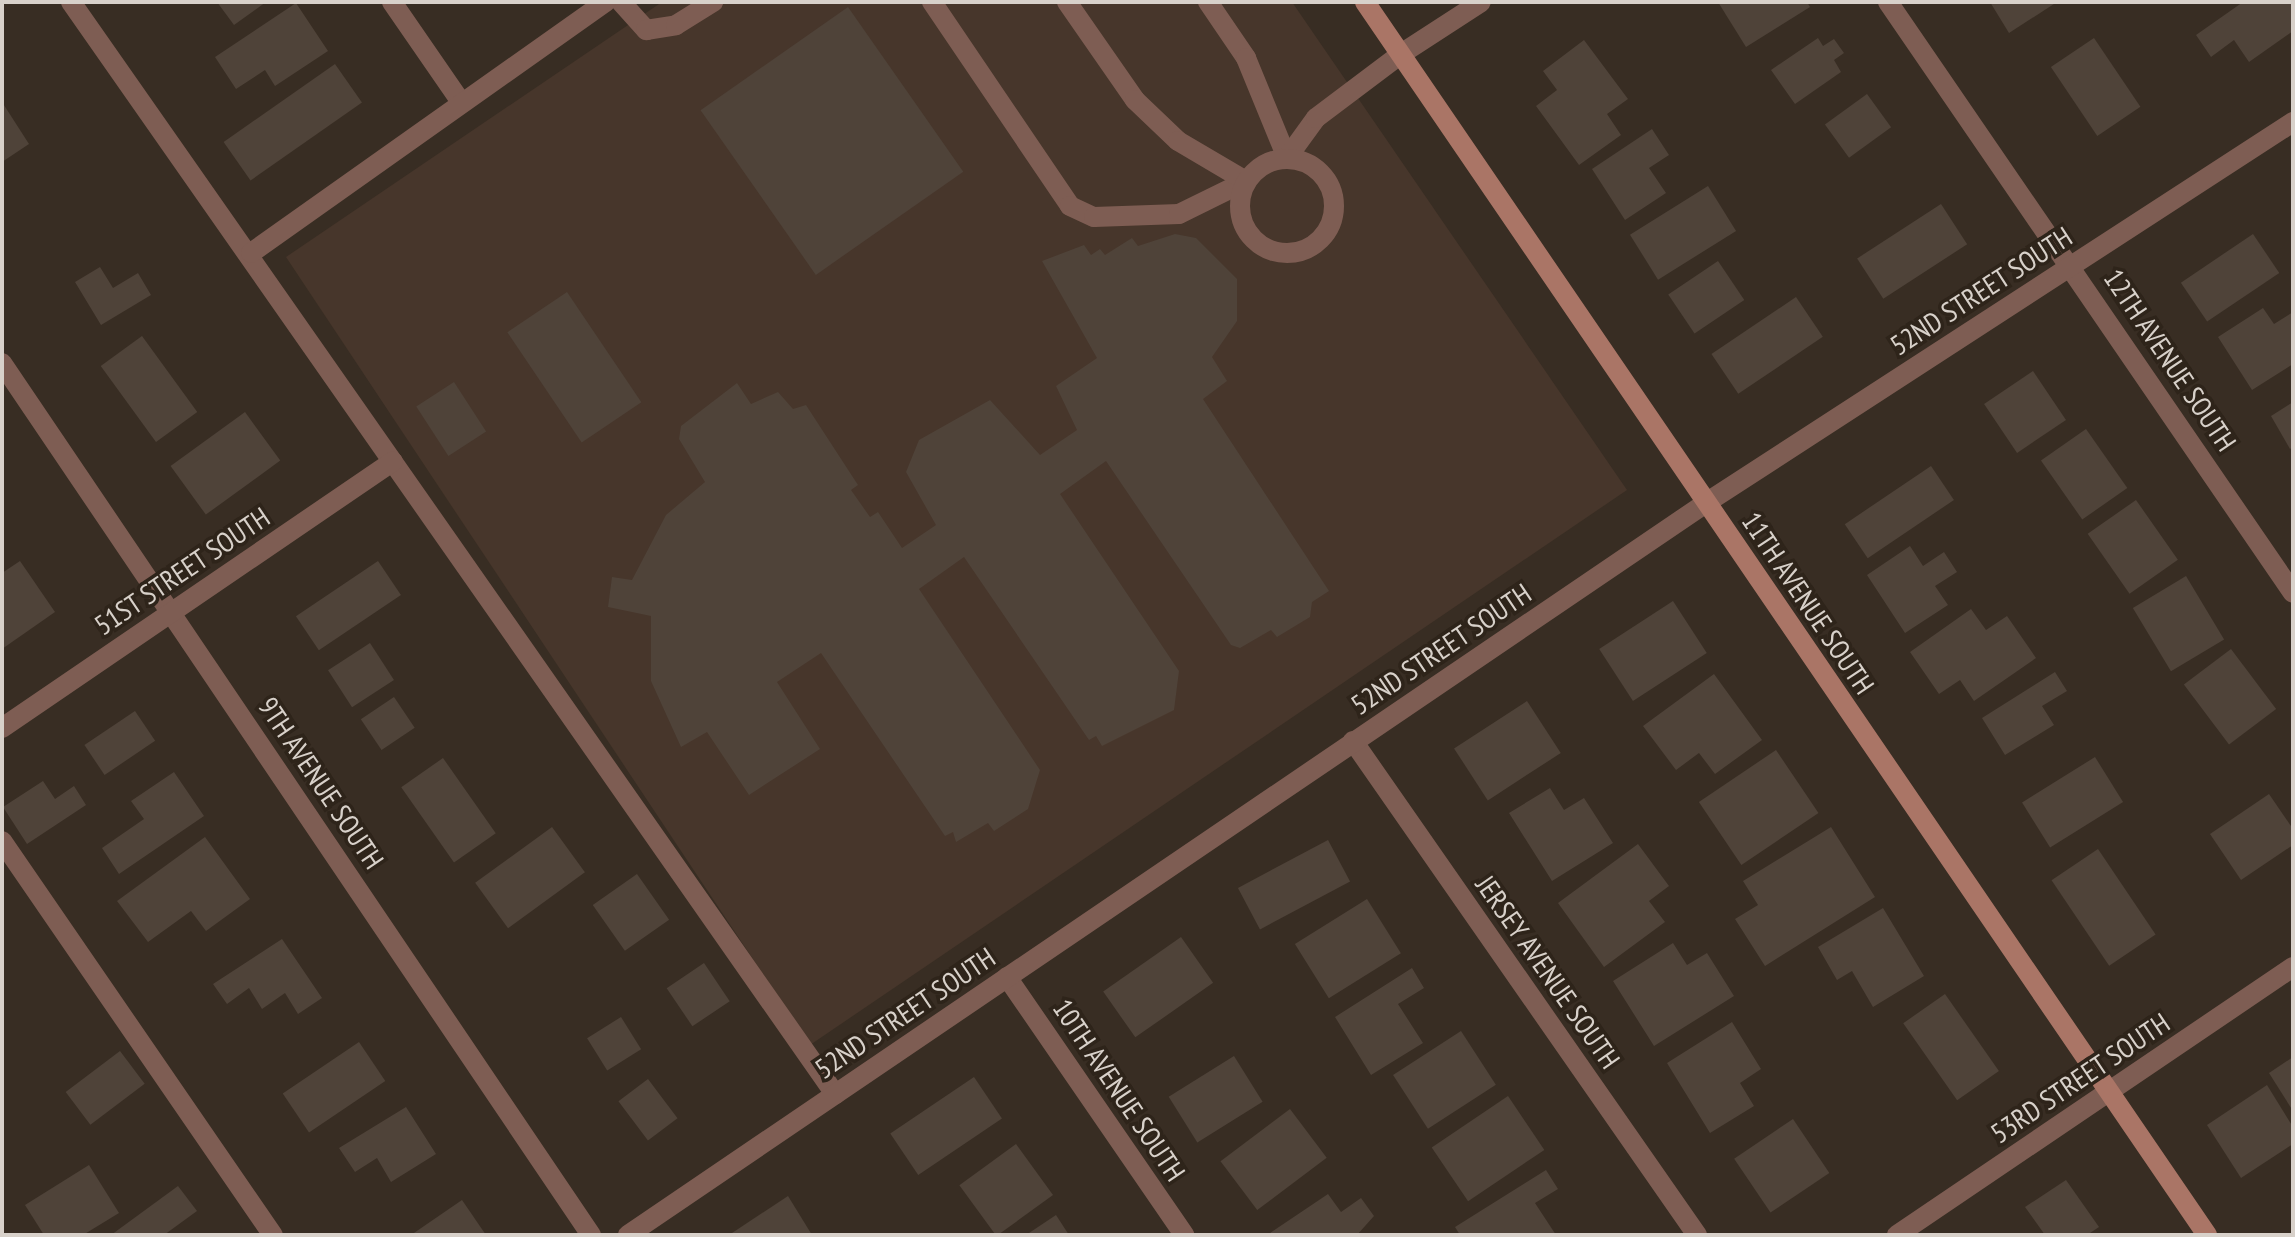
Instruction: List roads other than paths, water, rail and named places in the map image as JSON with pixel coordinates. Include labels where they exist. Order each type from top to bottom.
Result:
[{"type":"street","points":[[71,2],[251,253],[835,1094]]},
{"type":"street","points":[[392,2],[461,102]]},
{"type":"street","points":[[251,253],[606,2]]},
{"type":"street","points":[[621,2],[646,30],[676,25],[713,2]]},
{"type":"street","points":[[932,2],[1070,206],[1094,217],[1179,214],[1246,181],[1271,161],[1287,158],[1317,168],[1334,194],[1332,224],[1312,247],[1283,254],[1255,241],[1240,213],[1246,181]]},
{"type":"street","points":[[1067,2],[1135,100],[1178,141],[1246,181]]},
{"type":"street","points":[[1208,2],[1246,58],[1287,158]]},
{"type":"street","name":"11TH AVENUE SOUTH","points":[[1365,2],[2207,1235]]},
{"type":"street","points":[[1287,158],[1316,118],[1401,54],[1481,2]]},
{"type":"street","name":"12TH AVENUE SOUTH","points":[[1888,2],[2072,265],[2293,593]]},
{"type":"street","name":"52ND STREET SOUTH","points":[[628,1235],[1706,503],[2293,122]]},
{"type":"street","name":"9TH AVENUE SOUTH","points":[[2,363],[591,1235]]},
{"type":"street","name":"51ST STREET SOUTH","points":[[2,728],[393,461]]},
{"type":"street","name":"JERSEY AVENUE SOUTH","points":[[1353,741],[1697,1235]]},
{"type":"street","points":[[2,841],[273,1235]]},
{"type":"street","name":"53RD STREET SOUTH","points":[[1897,1235],[2293,967]]},
{"type":"street","name":"10TH AVENUE SOUTH","points":[[1007,977],[1184,1235]]}]
